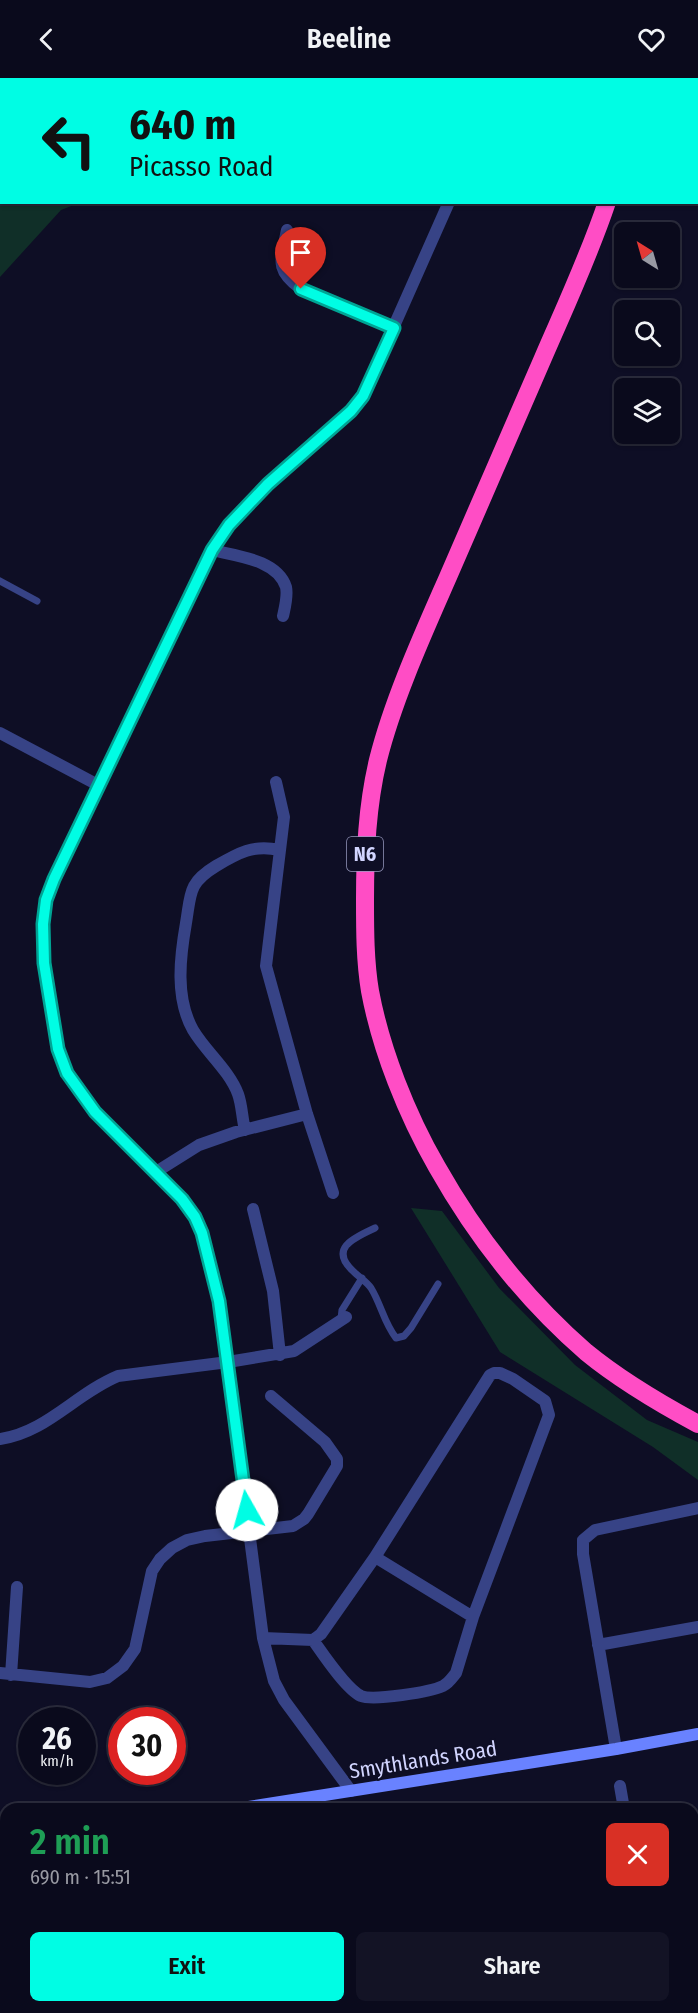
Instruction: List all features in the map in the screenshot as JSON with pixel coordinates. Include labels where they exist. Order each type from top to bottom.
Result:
[{"type":"highway","name":"N6","points":[[606,204],[582,270],[429,620],[392,716],[378,760],[369,806],[365,856],[365,931],[370,990],[384,1045],[426,1148],[449,1190],[476,1231],[511,1275],[587,1352],[622,1378],[698,1424]]},
{"type":"main road","name":"Smythlands Road","points":[[294,1803],[351,1791],[698,1734]]},
{"type":"street","points":[[351,1791],[284,1700],[274,1681],[263,1638],[219,1301],[202,1233],[195,1217],[182,1199],[95,1112],[67,1073],[58,1049],[44,963],[43,924],[46,900],[54,879],[212,550],[229,525],[268,484],[351,411],[363,396],[448,204]]},
{"type":"street","points":[[287,230],[282,267],[284,274],[290,280],[301,289],[394,328]]},
{"type":"street","points":[[212,550],[261,563],[280,578],[287,595],[283,616]]},
{"type":"street","points":[[0,733],[98,784]]},
{"type":"street","points":[[276,782],[284,817],[266,966],[307,1114],[333,1193]]},
{"type":"street","points":[[244,1130],[238,1094],[193,1030],[182,990],[180,964],[192,890],[198,879],[222,863],[251,849],[267,847],[279,850]]},
{"type":"street","points":[[156,1172],[199,1145],[244,1130],[307,1114]]},
{"type":"street","points":[[253,1209],[273,1291],[280,1355]]},
{"type":"street","points":[[0,1438],[29,1431],[51,1419],[103,1382],[118,1376],[280,1355],[294,1351],[343,1319]]},
{"type":"street","points":[[263,1638],[313,1640],[321,1634],[375,1557],[485,1380],[494,1373],[500,1373],[545,1401],[549,1414],[473,1617],[456,1673],[446,1684],[435,1689],[381,1698],[360,1695],[351,1688],[313,1640]]},
{"type":"street","points":[[17,1587],[5,1674],[90,1682],[107,1678],[123,1666],[135,1649],[148,1582],[160,1559],[172,1548],[188,1540],[293,1526],[300,1523],[308,1514],[337,1466],[334,1453],[325,1442],[271,1396]]},
{"type":"street","points":[[616,1749],[583,1554],[583,1540],[595,1530],[698,1508]]},
{"type":"street","points":[[375,1557],[473,1617]]},
{"type":"street","points":[[598,1645],[698,1627]]},
{"type":"street","points":[[621,1786],[623,1803]]},
{"type":"lane","points":[[0,581],[37,601]]},
{"type":"lane","points":[[375,1228],[349,1240],[343,1253],[345,1262],[370,1287],[388,1328],[396,1338],[404,1336],[411,1328],[438,1284]]},
{"type":"lane","points":[[343,1319],[342,1310],[362,1278]]},
{"type":"green space","points":[[0,204],[76,204],[61,210],[0,277]]},
{"type":"green space","points":[[411,1208],[442,1211],[499,1288],[575,1365],[647,1420],[698,1442],[698,1480],[653,1447],[500,1352]]},
{"type":"route","points":[[247,1510],[219,1301],[202,1233],[195,1217],[182,1199],[95,1112],[67,1073],[58,1049],[44,963],[43,924],[46,900],[54,879],[212,550],[229,525],[268,484],[351,411],[363,396],[394,328],[301,289]]}]
